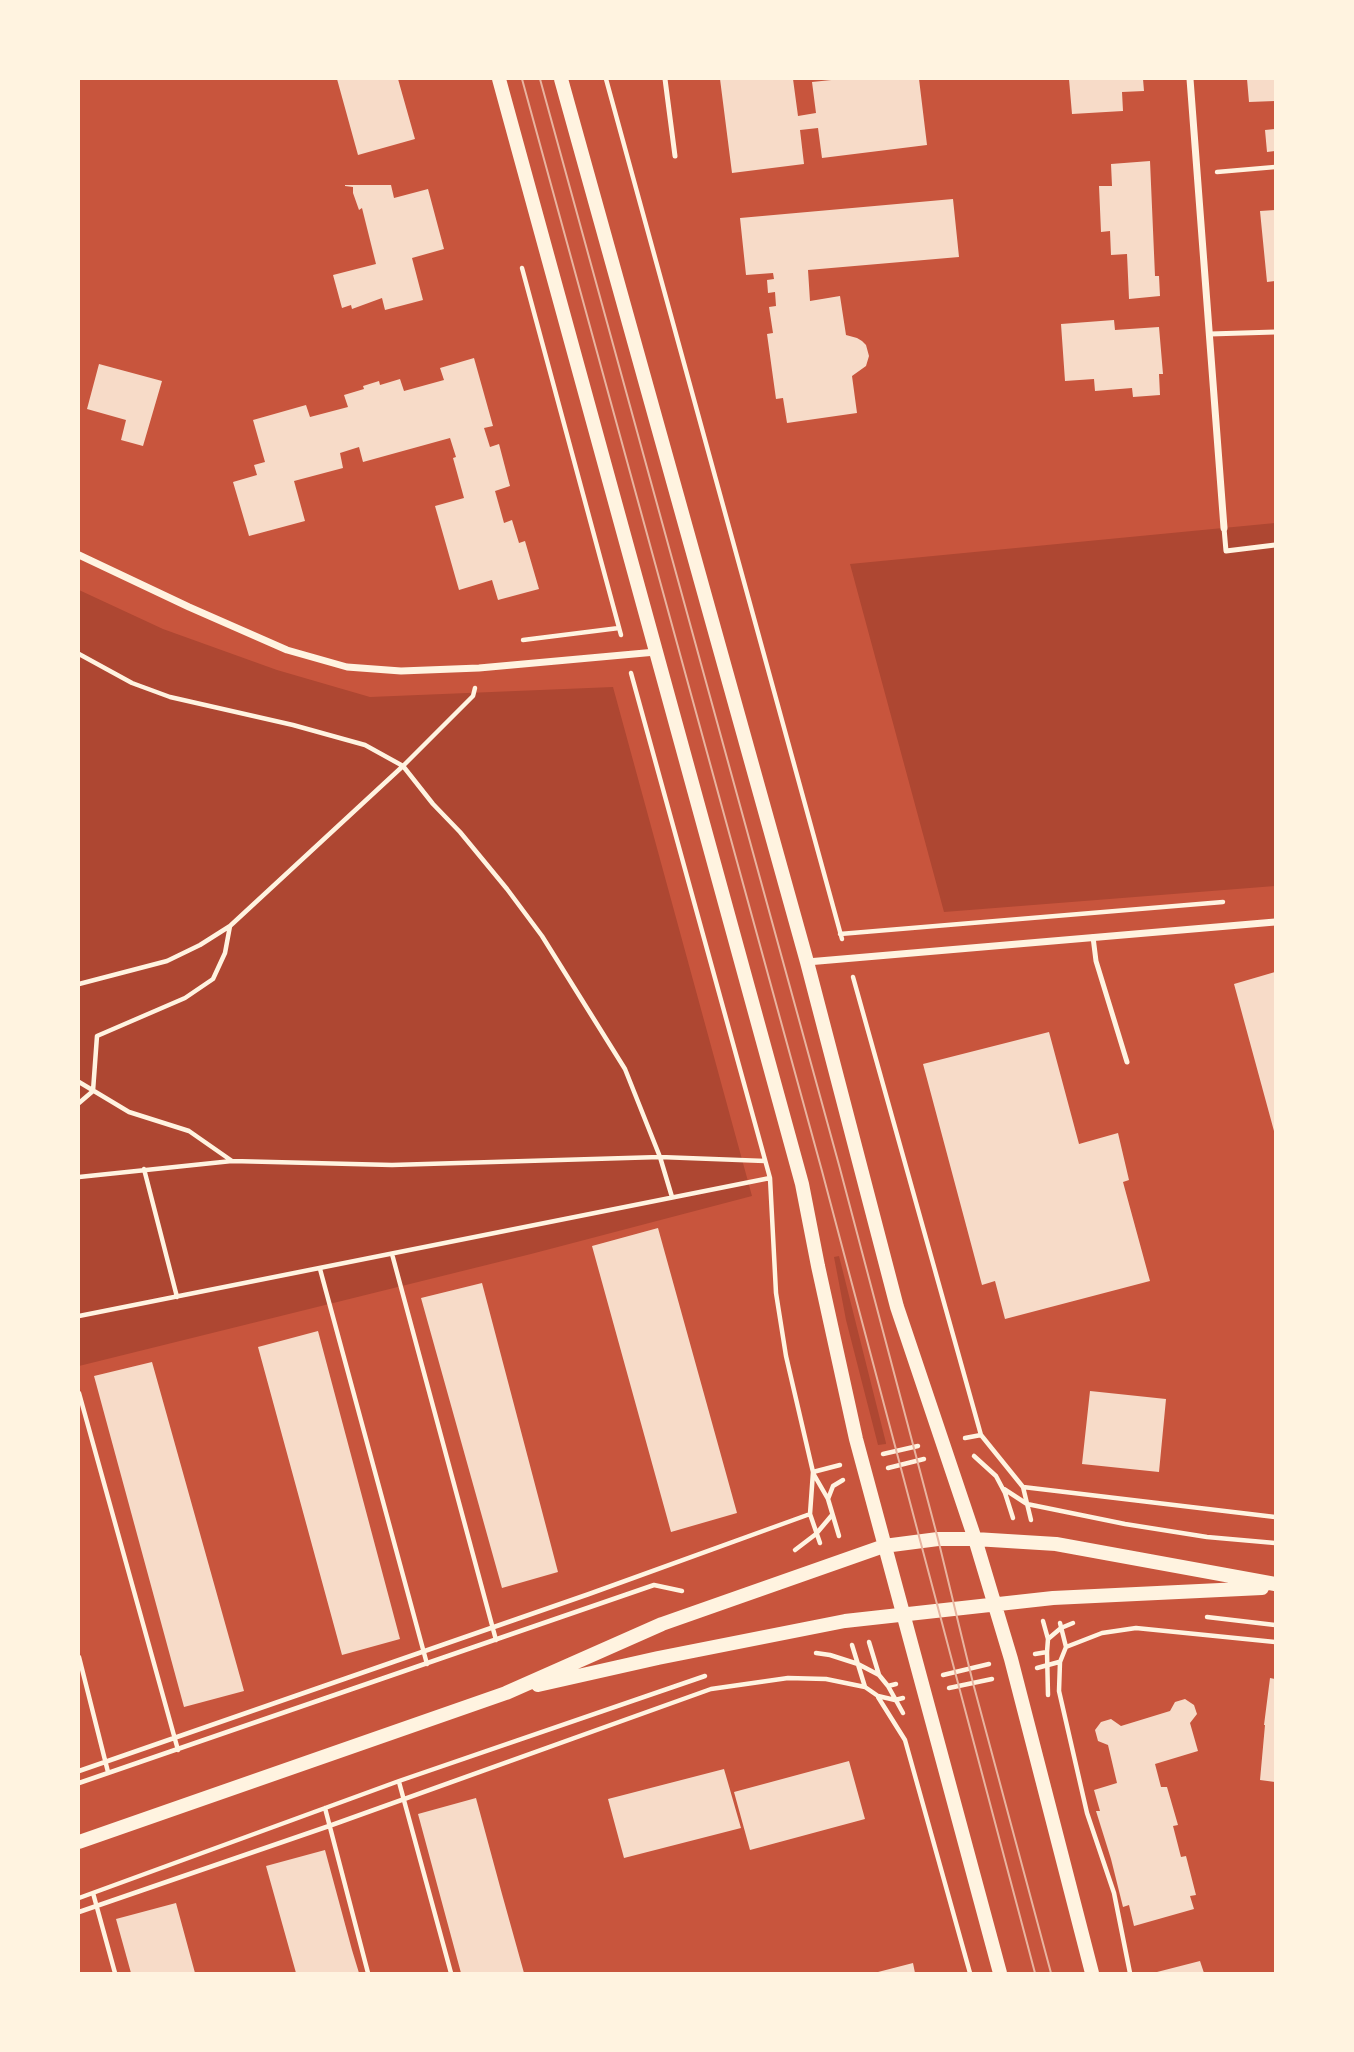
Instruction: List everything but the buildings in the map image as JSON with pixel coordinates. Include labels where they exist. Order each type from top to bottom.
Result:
[{"type":"main road","points":[[499,79],[802,1184],[862,1460],[1000,1973]]},
{"type":"main road","points":[[561,79],[807,962],[897,1307],[975,1539],[1011,1659],[1093,1973]]},
{"type":"main road","points":[[79,1842],[506,1693],[662,1624],[884,1546],[937,1539],[1056,1545],[1275,1586]]},
{"type":"main road","points":[[506,1693],[658,1658],[845,1621],[1054,1598],[1275,1586]]},
{"type":"street","points":[[1190,79],[1224,528]]},
{"type":"street","points":[[79,555],[288,650],[347,667],[401,671],[480,668],[657,652]]},
{"type":"street","points":[[807,962],[1275,922]]},
{"type":"lane","points":[[665,79],[675,156]]},
{"type":"lane","points":[[1209,334],[1275,332]]},
{"type":"lane","points":[[1224,528],[1226,551],[1275,545]]},
{"type":"lane","points":[[1093,937],[1096,961],[1127,1062]]},
{"type":"path","points":[[606,79],[840,934],[981,1435],[1023,1487],[1275,1517]]},
{"type":"path","points":[[1217,173],[1275,167]]},
{"type":"path","points":[[522,266],[770,1178],[776,1293],[786,1356],[813,1472],[810,1514],[823,1548]]},
{"type":"path","points":[[522,640],[619,628]]},
{"type":"path","points":[[79,654],[132,683],[170,697],[293,725],[365,745],[403,766],[507,889],[542,936],[625,1069],[660,1157],[672,1197]]},
{"type":"path","points":[[79,984],[167,961],[230,926],[403,766],[473,696],[480,668]]},
{"type":"path","points":[[840,934],[1234,901]]},
{"type":"path","points":[[79,1103],[93,1091],[97,1036],[185,998],[213,979],[225,953],[230,926]]},
{"type":"path","points":[[79,1082],[129,1112],[189,1131],[232,1161]]},
{"type":"path","points":[[79,1177],[232,1161],[391,1165],[660,1157],[765,1161]]},
{"type":"path","points":[[144,1169],[177,1297]]},
{"type":"path","points":[[79,1316],[770,1178]]},
{"type":"path","points":[[392,1254],[496,1640]]},
{"type":"path","points":[[320,1269],[427,1664]]},
{"type":"path","points":[[79,1393],[178,1750]]},
{"type":"path","points":[[813,1472],[896,1450],[981,1435]]},
{"type":"path","points":[[1001,1487],[1027,1504],[1101,1520],[1207,1537],[1275,1543]]},
{"type":"path","points":[[79,1771],[810,1514]]},
{"type":"path","points":[[794,1550],[816,1534],[832,1515]]},
{"type":"path","points":[[79,1783],[654,1585],[684,1591],[693,1588]]},
{"type":"path","points":[[845,1621],[865,1687]]},
{"type":"path","points":[[1130,1973],[1114,1893],[1087,1813],[1059,1691],[1060,1662],[1066,1647],[1102,1633],[1136,1628],[1275,1642]]},
{"type":"path","points":[[813,1653],[858,1664],[879,1675]]},
{"type":"path","points":[[79,1657],[108,1772]]},
{"type":"path","points":[[79,1912],[711,1689],[788,1678],[826,1679],[865,1687],[878,1696],[895,1700],[923,1686],[1011,1659]]},
{"type":"path","points":[[923,1686],[1015,1674],[1060,1662]]},
{"type":"path","points":[[79,1898],[324,1808],[710,1674]]},
{"type":"path","points":[[878,1696],[905,1740],[970,1973]]},
{"type":"path","points":[[399,1782],[451,1973]]},
{"type":"path","points":[[324,1808],[368,1973]]},
{"type":"path","points":[[93,1893],[115,1973]]},
{"type":"shaded area","points":[[1275,523],[1275,886],[944,912],[850,564]]},
{"type":"shaded area","points":[[79,590],[163,629],[277,670],[370,697],[613,687],[752,1196],[531,1254],[79,1366]]},
{"type":"shaded area","points":[[839,1256],[886,1444],[878,1445],[846,1320],[834,1257]]},
{"type":"tram line","points":[[522,79],[822,1171],[1035,1973]]},
{"type":"tram line","points":[[540,79],[839,1165],[1051,1973]]}]
